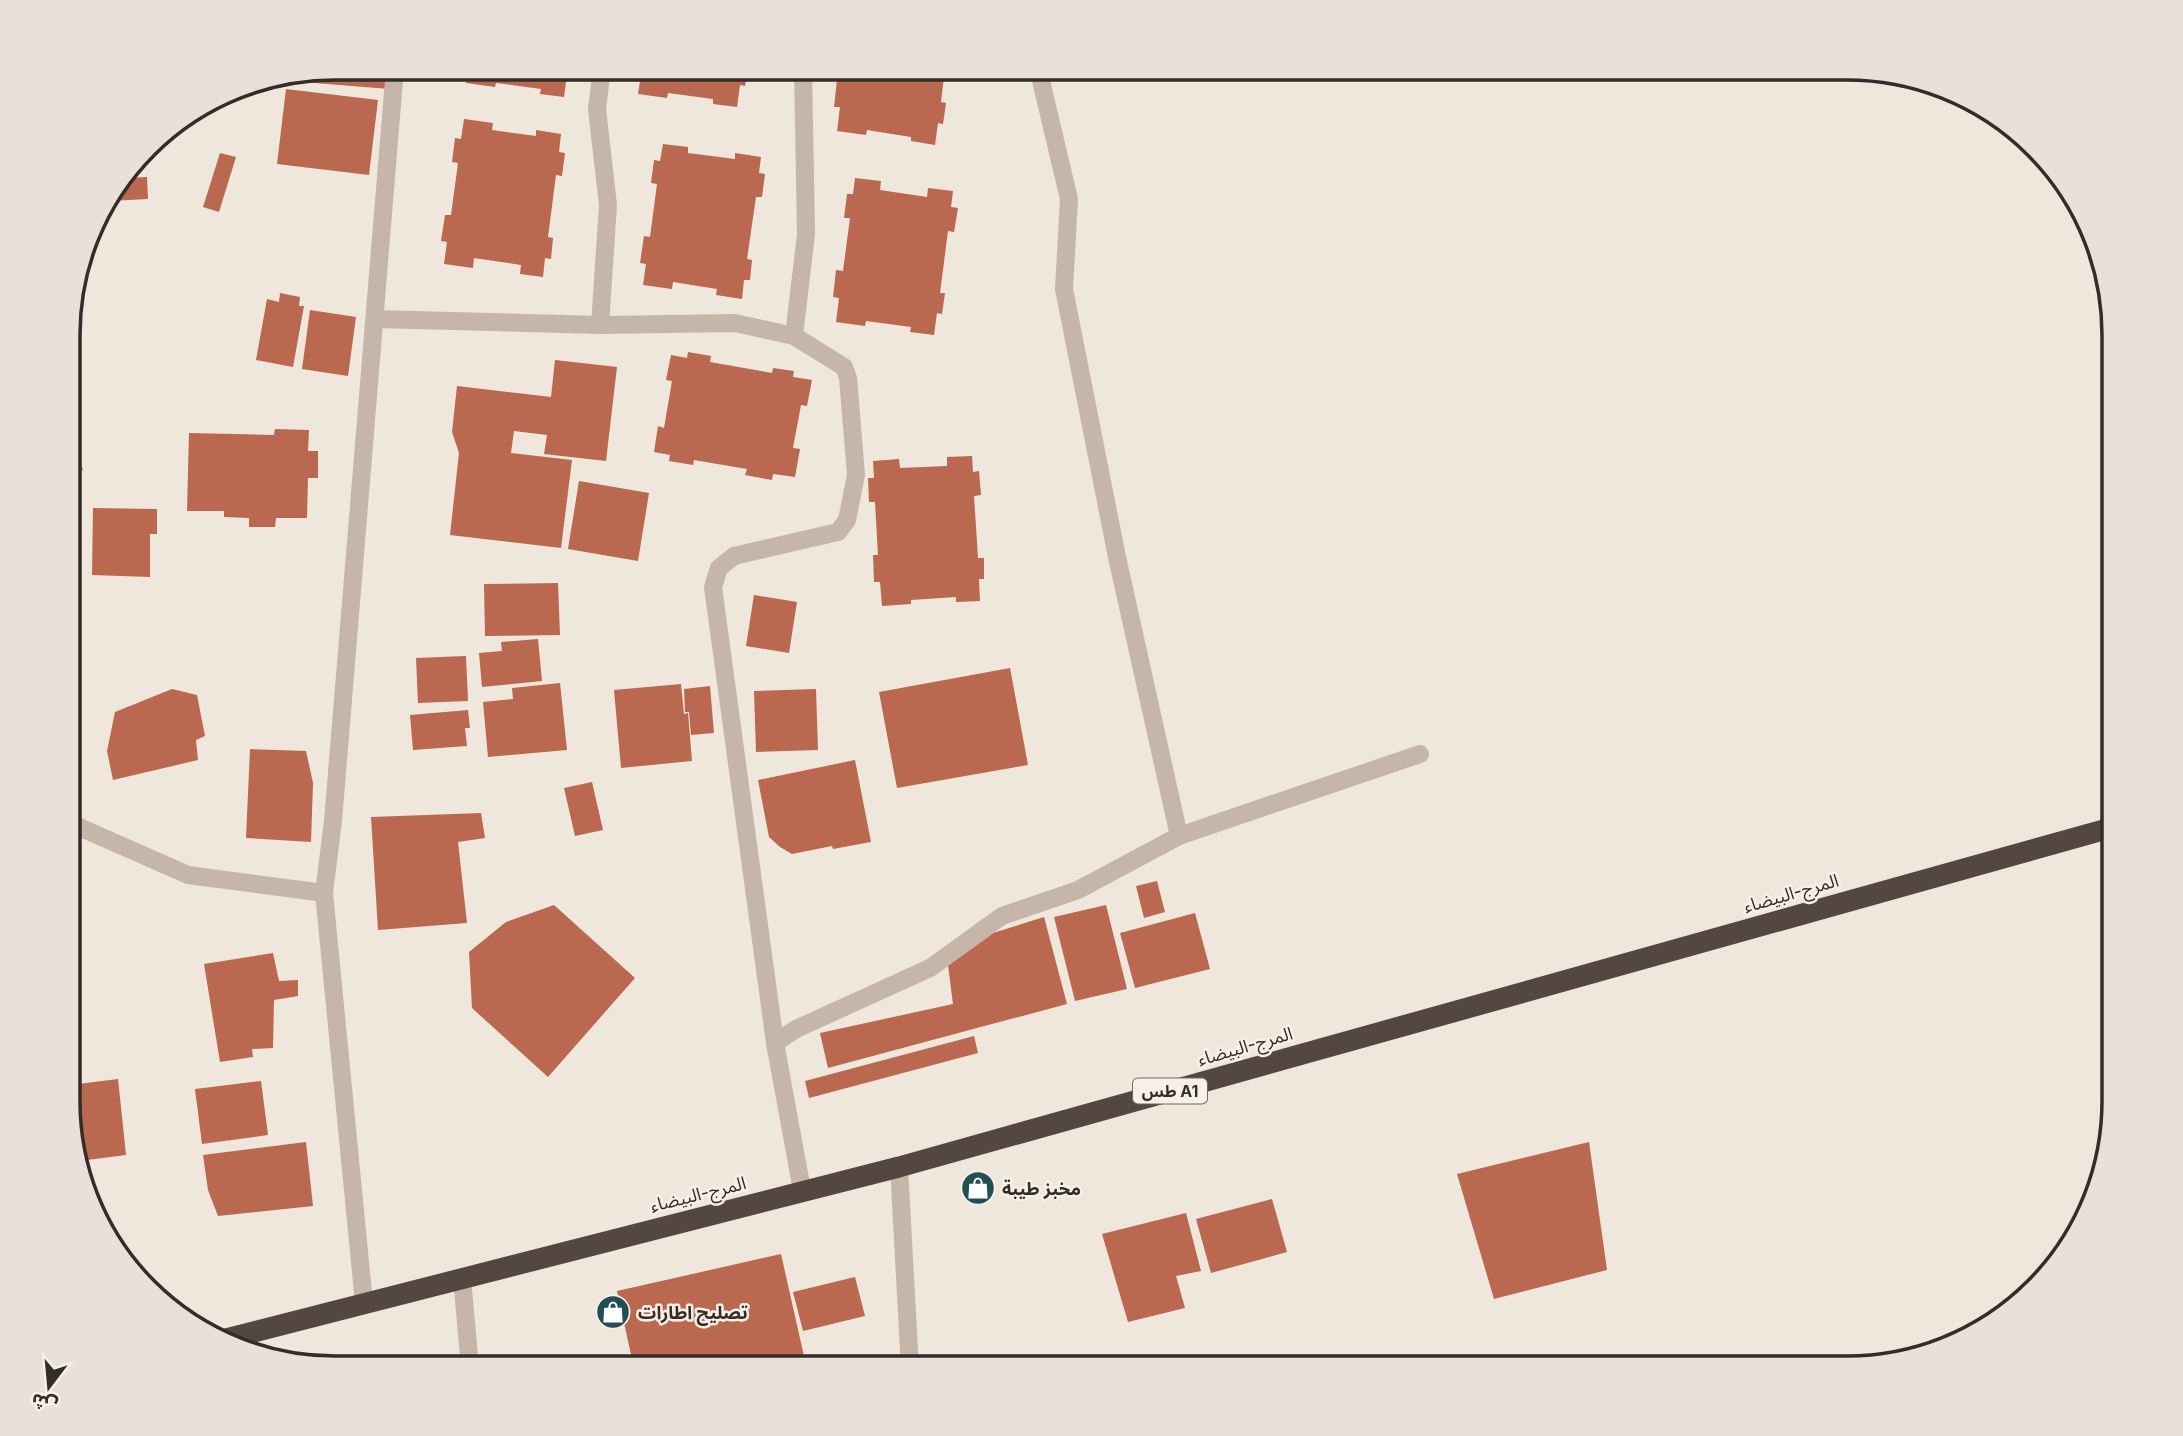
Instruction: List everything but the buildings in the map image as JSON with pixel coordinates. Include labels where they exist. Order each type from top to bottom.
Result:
[{"type":"highway","name":"المرج-البيضاء","points":[[238,1336],[899,1167],[2102,830]]},
{"type":"street","points":[[364,1303],[324,893],[333,821],[395,80]]},
{"type":"street","points":[[600,325],[608,205],[597,109],[601,80]]},
{"type":"street","points":[[794,336],[806,234],[803,80]]},
{"type":"street","points":[[1041,80],[1069,199],[1064,289],[1117,557],[1179,835]]},
{"type":"street","points":[[375,319],[600,325],[735,323],[794,336],[844,367],[848,378],[856,475],[848,520],[838,532],[734,556],[719,568],[713,587],[775,1043],[802,1190]]},
{"type":"street","points":[[775,1043],[796,1029],[930,968],[1002,916],[1078,890],[1179,835],[1420,754]]},
{"type":"street","points":[[80,827],[188,875],[324,893]]},
{"type":"street","points":[[899,1167],[909,1356]]},
{"type":"street","points":[[462,1278],[469,1356]]},
{"type":"place","name":"مخبز طيبة","points":[[978,1188]]},
{"type":"place","name":"تصليح اطارات","points":[[613,1312]]}]
